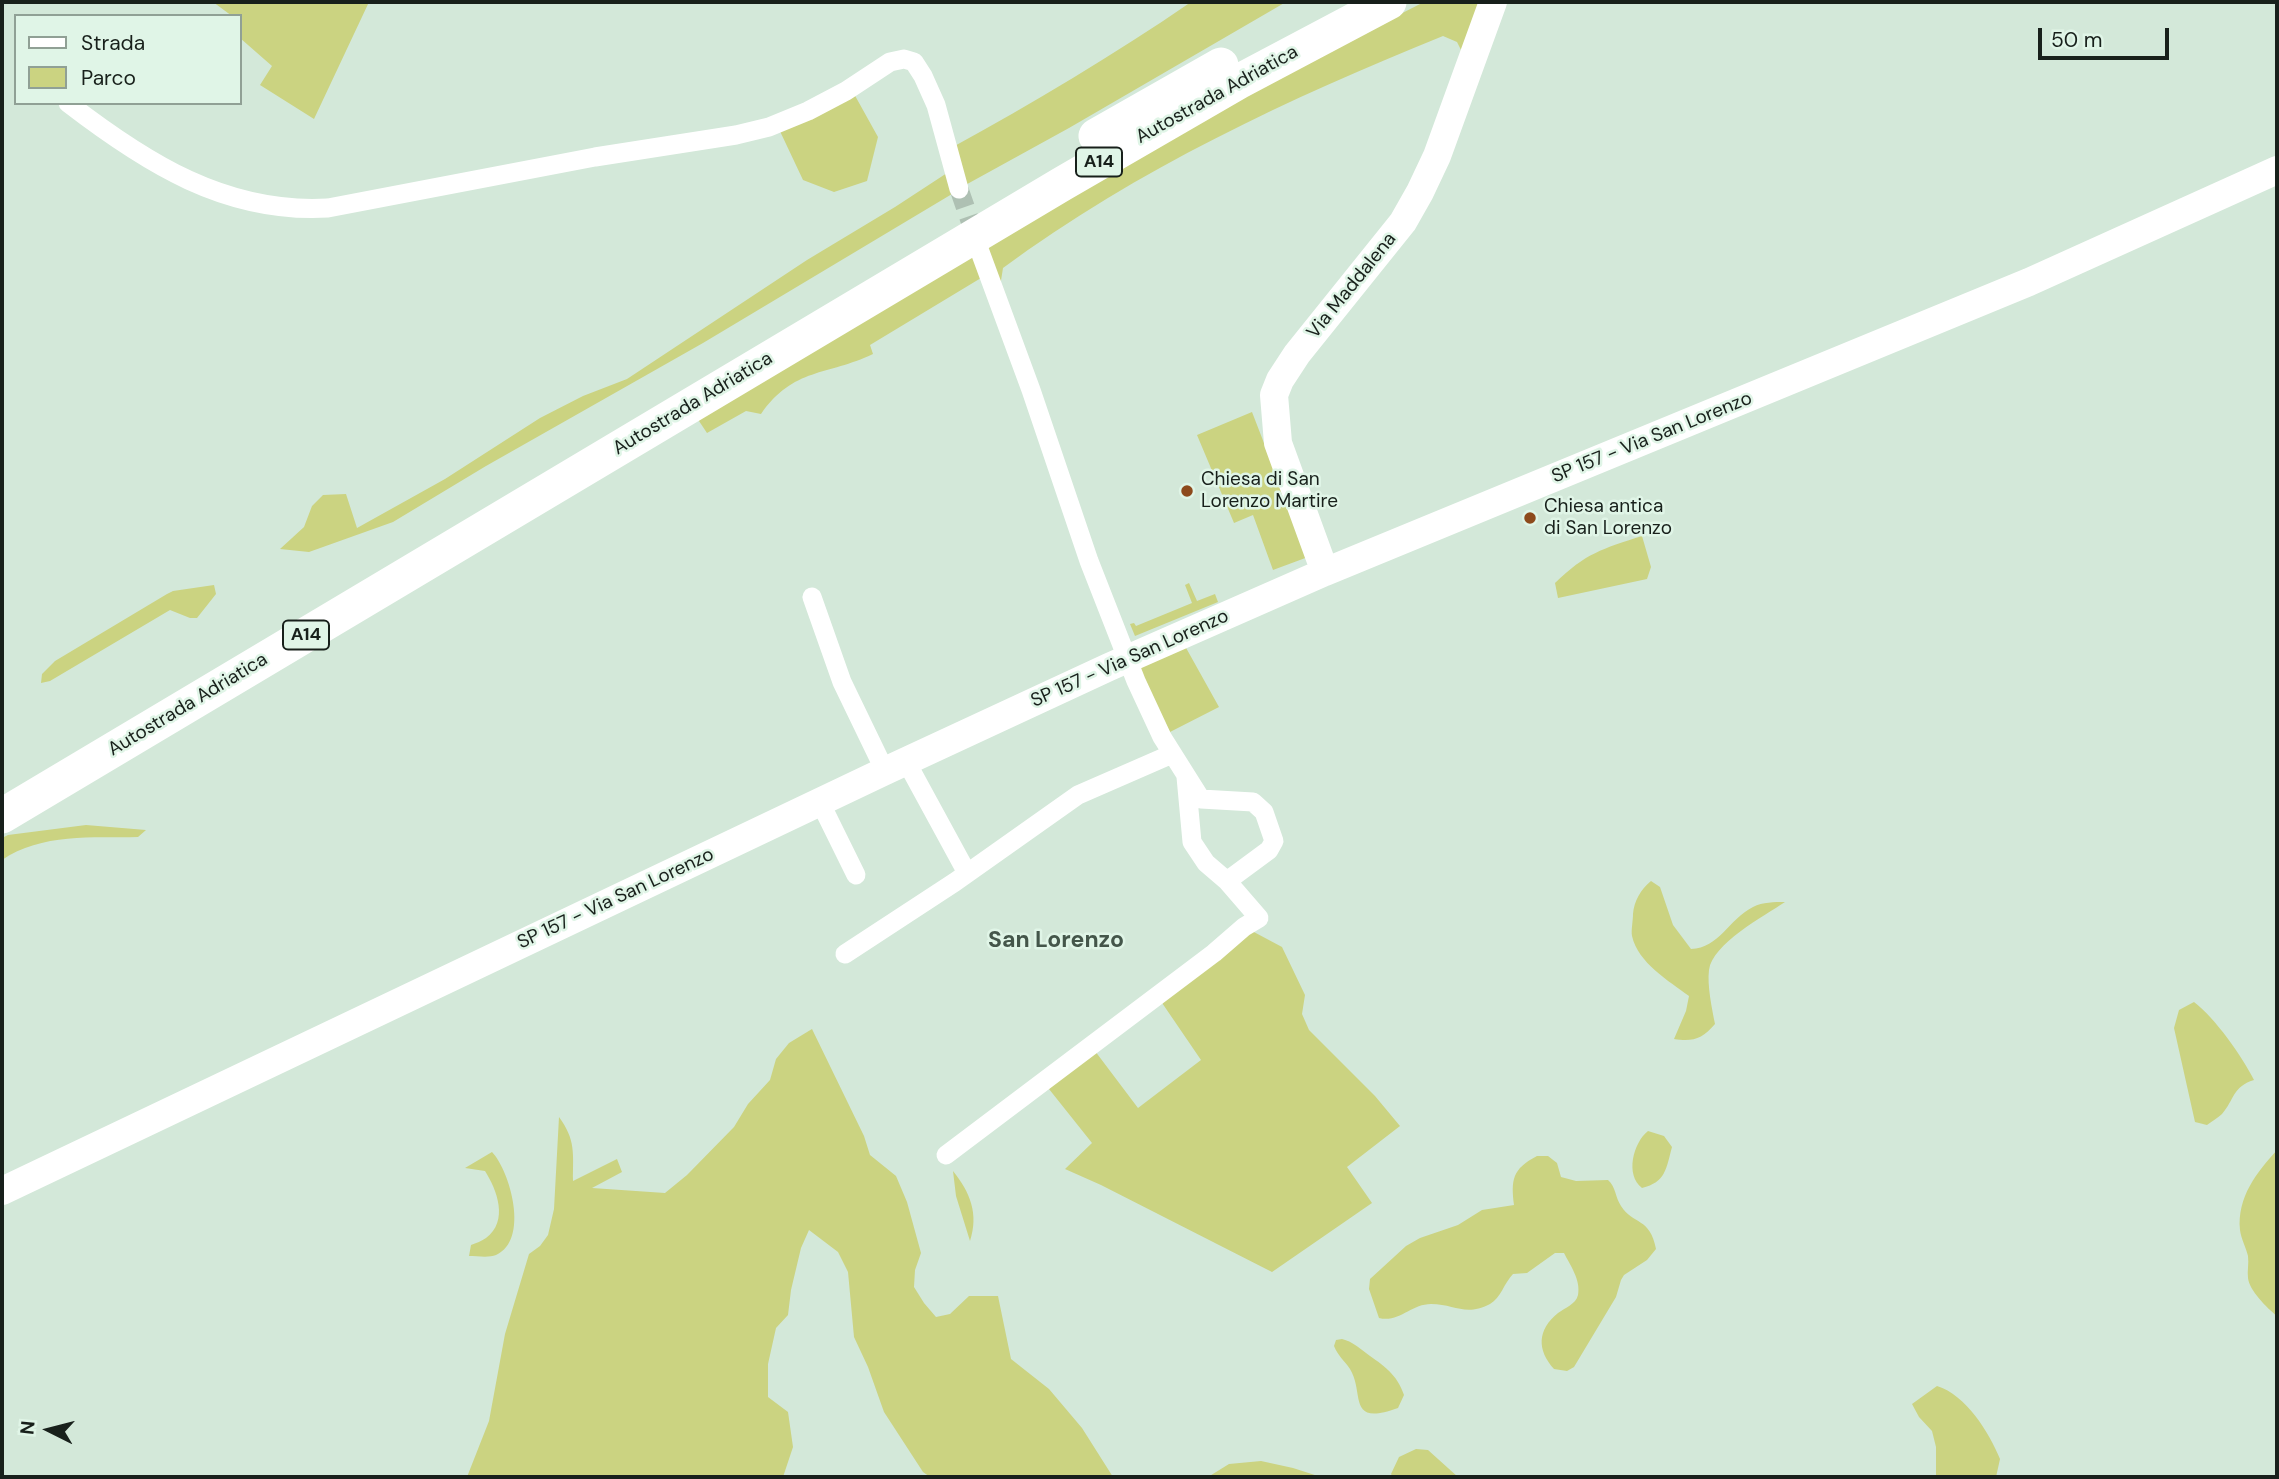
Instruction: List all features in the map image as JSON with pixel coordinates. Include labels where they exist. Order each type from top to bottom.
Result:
[{"type":"highway","name":"Autostrada Adriatica","points":[[2,788],[1053,161],[1172,91],[1337,2]]},
{"type":"highway","name":"Autostrada Adriatica","points":[[2,816],[1062,184],[1227,88],[1389,2]]},
{"type":"main road","name":"Via Maddalena","points":[[1325,572],[1278,443],[1275,396],[1280,380],[1297,354],[1403,222],[1420,192],[1437,156],[1493,2]]},
{"type":"main road","name":"SP 157 - Via San Lorenzo","points":[[2,1191],[896,766],[1128,659],[1325,572],[2029,282],[2277,170]]},
{"type":"street","points":[[71,105],[154,163],[209,190],[274,208],[301,210],[328,208],[769,127],[808,111],[866,79],[890,62],[904,59],[914,62],[928,86],[936,105],[959,189]]},
{"type":"street","points":[[979,249],[1031,390],[1089,561],[1157,726],[1185,777],[1201,799],[1253,802],[1264,812],[1274,841],[1269,850],[1227,881]]},
{"type":"street","points":[[812,597],[842,682],[967,873]]},
{"type":"street","points":[[845,954],[1078,795],[1172,754]]},
{"type":"street","points":[[946,1155],[1259,918],[1227,881],[1206,863],[1192,842],[1185,777]]},
{"type":"street","points":[[820,802],[856,875]]},
{"type":"green space","points":[[213,2],[369,2],[314,119],[260,85],[272,66],[242,40],[242,14],[229,14]]},
{"type":"green space","points":[[1191,2],[1286,2],[960,188],[951,148],[1073,78]]},
{"type":"green space","points":[[1424,2],[1487,2],[1458,64],[1461,50],[1457,42],[1443,36],[1329,84],[1216,138],[1161,167],[1054,232],[1003,268],[1000,287],[985,246],[1202,120]]},
{"type":"green space","points":[[853,92],[878,137],[867,181],[834,192],[803,180],[778,127]]},
{"type":"green space","points":[[947,173],[952,194],[703,343],[393,522],[309,552],[280,549],[304,527],[312,506],[323,495],[346,494],[357,528],[445,479],[540,418],[583,396],[627,379],[807,260]]},
{"type":"green space","points":[[972,252],[981,278],[870,345],[873,354],[799,380],[773,399],[761,414],[746,411],[707,433],[695,415]]},
{"type":"green space","points":[[1252,412],[1308,557],[1273,570],[1253,515],[1234,523],[1197,435]]},
{"type":"green space","points":[[1642,536],[1651,567],[1647,579],[1558,598],[1555,583],[1576,565],[1605,549]]},
{"type":"green space","points":[[1189,583],[1197,601],[1215,594],[1218,602],[1135,636],[1130,624],[1134,623],[1136,626],[1192,603],[1185,585]]},
{"type":"green space","points":[[214,585],[216,594],[197,618],[170,610],[50,681],[41,683],[42,674],[55,661],[167,594]]},
{"type":"green space","points":[[1185,646],[1219,707],[1170,732],[1135,669]]},
{"type":"green space","points":[[86,825],[146,830],[138,837],[50,841],[17,851],[2,860],[2,838],[8,835]]},
{"type":"green space","points":[[1651,881],[1660,887],[1673,925],[1691,949],[1709,944],[1753,907],[1785,902],[1740,932],[1719,950],[1712,960],[1709,983],[1715,1024],[1697,1038],[1674,1039],[1686,1011],[1689,996],[1647,963],[1635,946],[1632,936],[1635,904]]},
{"type":"green space","points":[[1252,931],[1282,947],[1305,995],[1302,1014],[1309,1030],[1375,1096],[1400,1126],[1347,1167],[1372,1203],[1272,1272],[1065,1169],[1092,1143],[1045,1084],[1095,1051],[1138,1108],[1201,1060],[1158,997]]},
{"type":"green space","points":[[2194,1002],[2227,1038],[2254,1080],[2242,1086],[2222,1114],[2207,1125],[2195,1122],[2174,1028],[2179,1010]]},
{"type":"green space","points":[[812,1029],[864,1136],[870,1155],[896,1176],[907,1202],[921,1253],[915,1270],[914,1287],[924,1303],[936,1317],[950,1314],[969,1296],[998,1296],[1011,1359],[1049,1389],[1082,1428],[1113,1477],[930,1477],[923,1472],[884,1412],[854,1337],[848,1272],[838,1252],[809,1230],[801,1248],[788,1315],[776,1328],[768,1364],[768,1397],[788,1412],[793,1447],[783,1477],[467,1477],[489,1421],[505,1334],[529,1254],[540,1246],[548,1235],[554,1209],[559,1117],[571,1140],[573,1181],[617,1159],[622,1172],[592,1188],[665,1193],[687,1175],[734,1127],[748,1104],[770,1080],[776,1059],[789,1043]]},
{"type":"green space","points":[[1648,1131],[1664,1136],[1672,1147],[1664,1174],[1656,1182],[1642,1188],[1632,1167],[1638,1143]]},
{"type":"green space","points":[[2277,1150],[2277,1316],[2259,1299],[2249,1283],[2248,1256],[2241,1233],[2240,1218],[2250,1186]]},
{"type":"green space","points":[[492,1152],[505,1174],[514,1205],[512,1235],[506,1247],[496,1255],[469,1256],[471,1245],[493,1231],[499,1205],[485,1171],[465,1168]]},
{"type":"green space","points":[[1537,1156],[1548,1156],[1557,1163],[1561,1177],[1576,1181],[1608,1180],[1626,1212],[1650,1231],[1656,1249],[1647,1260],[1624,1275],[1616,1297],[1574,1367],[1567,1371],[1554,1369],[1542,1347],[1546,1326],[1558,1313],[1573,1303],[1578,1295],[1576,1278],[1564,1253],[1555,1253],[1527,1273],[1513,1274],[1497,1298],[1481,1308],[1467,1310],[1431,1304],[1393,1318],[1379,1318],[1369,1289],[1370,1279],[1406,1246],[1420,1238],[1458,1225],[1482,1210],[1514,1205],[1515,1176],[1522,1166]]},
{"type":"green space","points":[[953,1171],[971,1204],[974,1222],[970,1241],[956,1196]]},
{"type":"green space","points":[[1342,1339],[1358,1347],[1394,1376],[1404,1395],[1398,1408],[1382,1413],[1364,1410],[1360,1405],[1350,1369],[1334,1346],[1336,1340]]},
{"type":"green space","points":[[1937,1386],[1958,1397],[1983,1426],[2000,1459],[1996,1477],[1936,1477],[1936,1447],[1932,1431],[1919,1417],[1912,1404]]},
{"type":"green space","points":[[1416,1449],[1428,1450],[1458,1477],[1393,1477],[1391,1474],[1399,1457]]},
{"type":"green space","points":[[1261,1461],[1321,1477],[1208,1477],[1229,1464]]},
{"type":"tunnel","points":[[959,189],[977,241]]},
{"type":"place","name":"Chiesa di San Lorenzo Martire","points":[[1187,491]]},
{"type":"place","name":"Chiesa antica di San Lorenzo","points":[[1530,518]]},
{"type":"district","name":"San Lorenzo","points":[[1056,941]]}]
